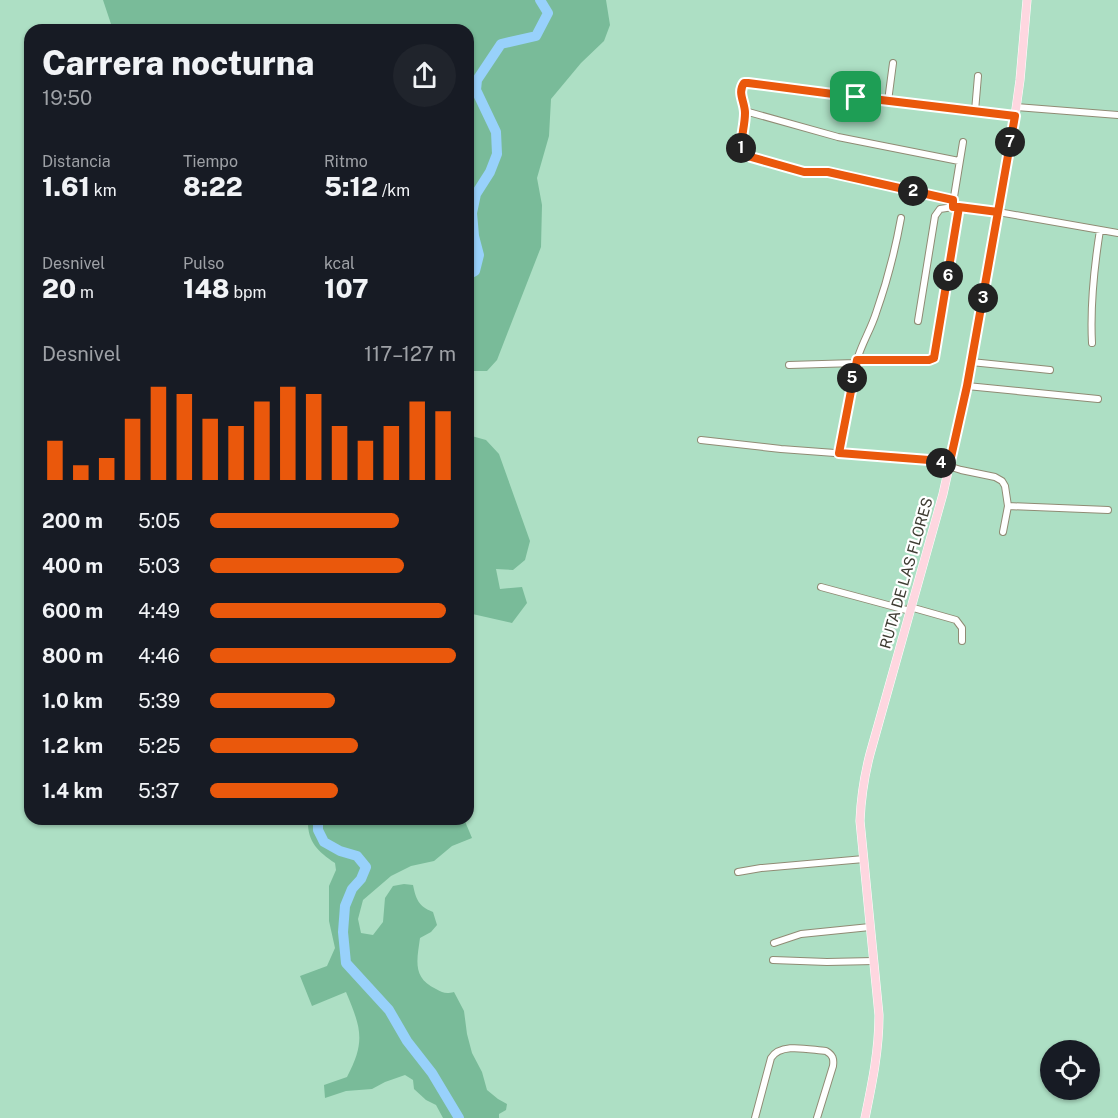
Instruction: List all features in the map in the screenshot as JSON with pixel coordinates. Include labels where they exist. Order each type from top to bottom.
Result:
[{"type":"main road","name":"RUTA DE LAS FLORES","points":[[865,1118],[879,1036],[878,993],[860,821],[861,797],[864,778],[940,502],[967,386],[1015,112],[1028,1]]},
{"type":"street","points":[[888,101],[893,63]]},
{"type":"street","points":[[975,111],[978,76]]},
{"type":"street","points":[[1118,115],[975,111],[748,83],[744,83],[740,92],[745,111],[741,149],[751,157],[804,172],[828,172],[955,204],[1118,233]]},
{"type":"street","points":[[745,111],[838,137],[959,162]]},
{"type":"street","points":[[789,365],[934,358],[963,142]]},
{"type":"street","points":[[918,321],[935,216],[939,209],[955,204]]},
{"type":"street","points":[[839,453],[856,361],[882,296],[892,263],[901,218]]},
{"type":"street","points":[[1092,343],[1093,275],[1100,230]]},
{"type":"street","points":[[971,362],[1050,370]]},
{"type":"street","points":[[967,386],[1098,399]]},
{"type":"street","points":[[701,440],[781,449],[929,460],[995,477],[1005,486],[1008,506],[1004,532]]},
{"type":"street","points":[[1008,506],[1108,510]]},
{"type":"street","points":[[821,587],[956,620],[962,628],[962,641]]},
{"type":"street","points":[[738,872],[864,859]]},
{"type":"street","points":[[774,943],[801,934],[870,927]]},
{"type":"street","points":[[773,960],[874,961]]},
{"type":"street","points":[[755,1118],[771,1058],[780,1049],[787,1048],[826,1051],[834,1060],[817,1118]]},
{"type":"green space","points":[[0,0],[1118,0],[1118,1118],[0,1118]]},
{"type":"green space","points":[[103,0],[606,0],[610,25],[604,41],[581,63],[551,99],[549,136],[537,178],[542,205],[541,247],[497,360],[487,371],[474,371],[474,24],[111,24]]},
{"type":"green space","points":[[474,437],[486,440],[499,454],[530,541],[525,560],[513,570],[496,569],[500,589],[522,587],[527,603],[512,623],[474,614]]},
{"type":"green space","points":[[308,825],[467,825],[472,838],[452,846],[434,861],[411,866],[391,876],[363,900],[358,919],[361,933],[373,935],[383,922],[385,898],[393,886],[404,884],[413,885],[418,902],[433,912],[437,925],[431,932],[420,938],[418,968],[428,985],[443,992],[454,992],[464,1011],[472,1053],[482,1072],[487,1090],[507,1104],[506,1110],[499,1114],[499,1118],[443,1118],[436,1105],[426,1100],[414,1089],[413,1080],[405,1075],[372,1089],[346,1091],[325,1098],[324,1085],[347,1077],[357,1054],[359,1034],[346,992],[312,1006],[300,976],[327,966],[335,948],[329,921],[329,886],[336,870],[335,863],[314,845]]},
{"type":"waterway","points":[[474,204],[476,194],[490,172],[497,154],[496,132],[476,90],[477,80],[501,44],[536,36],[548,13],[540,0]]},
{"type":"waterway","points":[[474,236],[479,255],[474,272]]},
{"type":"waterway","points":[[318,825],[324,842],[340,851],[357,856],[366,867],[361,879],[352,889],[345,906],[343,932],[346,963],[389,1010],[407,1041],[432,1073],[459,1118]]},
{"type":"route","points":[[856,97],[744,83],[740,92],[745,111],[741,149],[751,157],[804,172],[828,172],[953,200],[953,207],[959,207],[998,212],[967,386],[949,466],[929,460],[839,453],[853,375],[857,360],[929,360],[934,358],[959,207],[998,212],[1015,116],[856,97]]}]
